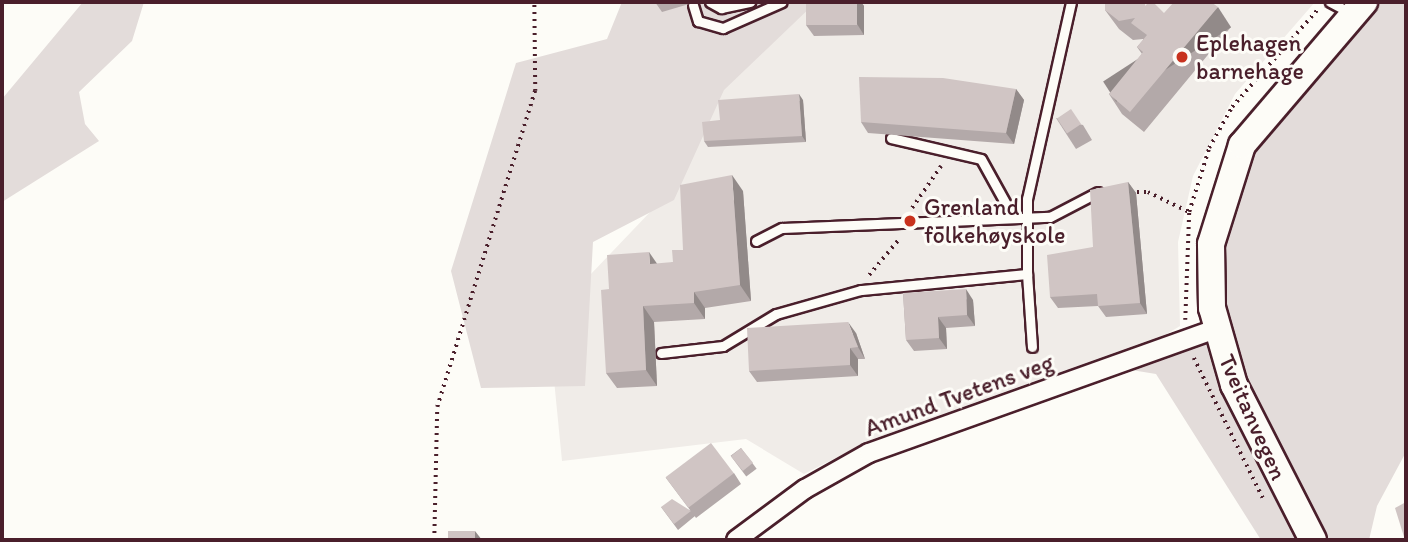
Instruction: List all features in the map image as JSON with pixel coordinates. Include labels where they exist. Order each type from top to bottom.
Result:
[{"type":"main road","name":"Tveitanvegen","points":[[1313,540],[1248,415],[1216,329],[1211,244],[1226,181],[1265,112],[1349,6]]},
{"type":"street","name":"Amund Tvetens veg","points":[[736,540],[869,453],[1216,329]]},
{"type":"lane","points":[[710,2],[722,8],[750,2]]},
{"type":"lane","points":[[693,5],[698,21],[723,29],[782,2]]},
{"type":"lane","points":[[1032,347],[1026,216],[1048,84],[1071,2]]},
{"type":"lane","points":[[891,138],[953,148],[981,159],[1012,215]]},
{"type":"lane","points":[[756,241],[782,228],[1066,214],[1095,192],[1125,192]]},
{"type":"lane","points":[[661,353],[723,346],[776,314],[861,290],[1027,274]]},
{"type":"path","points":[[435,540],[437,407],[535,91],[534,2]]},
{"type":"path","points":[[896,224],[953,148]]},
{"type":"path","points":[[1125,192],[1148,192],[1189,212]]},
{"type":"path","points":[[861,290],[882,254],[921,223]]},
{"type":"shaded area","points":[[83,2],[144,2],[132,41],[79,92],[85,124],[99,141],[2,202],[2,99]]},
{"type":"shaded area","name":"Grenland folkehøyskole","points":[[622,2],[1315,2],[1235,94],[1193,176],[1178,242],[1180,326],[1150,344],[873,439],[804,474],[746,439],[562,461],[548,319],[674,187],[666,101]]},
{"type":"shaded area","points":[[622,2],[816,2],[724,90],[674,200],[593,242],[585,386],[481,388],[451,271],[516,63],[607,39]]},
{"type":"shaded area","points":[[1366,2],[1406,2],[1406,452],[1377,506],[1369,540],[1261,540],[1156,374],[1113,367],[1220,335],[1214,244],[1255,130]]},
{"type":"building","points":[[806,2],[857,2],[857,25],[806,25]]},
{"type":"building","points":[[1105,2],[1145,2],[1145,6],[1153,2],[1164,13],[1174,2],[1211,2],[1218,7],[1130,112],[1109,94],[1143,52],[1137,47],[1147,35],[1131,23],[1135,18],[1119,21],[1105,10]]},
{"type":"building","points":[[859,77],[943,78],[1016,89],[1006,133],[861,122]]},
{"type":"building","points":[[799,94],[802,136],[704,141],[702,122],[720,120],[718,100]]},
{"type":"building","points":[[1071,109],[1081,124],[1067,133],[1057,119]]},
{"type":"building","points":[[732,175],[740,285],[694,292],[694,303],[643,306],[646,370],[606,373],[601,290],[609,289],[607,255],[649,252],[650,264],[673,262],[672,250],[683,250],[680,185]]},
{"type":"building","points":[[1128,182],[1140,303],[1098,306],[1097,294],[1050,297],[1047,255],[1093,247],[1090,190]]},
{"type":"building","points":[[966,289],[967,315],[938,317],[939,338],[906,340],[903,293]]},
{"type":"building","points":[[848,322],[858,347],[850,348],[850,365],[749,371],[747,328]]},
{"type":"building","points":[[711,443],[734,473],[688,508],[665,477]]},
{"type":"building","points":[[741,448],[753,463],[743,471],[731,456]]},
{"type":"building","points":[[672,499],[691,511],[674,524],[661,507]]},
{"type":"building","points":[[1406,502],[1406,540],[1405,540],[1395,508]]},
{"type":"building","points":[[448,531],[475,531],[475,540],[448,540]]},
{"type":"place","name":"Eplehagen barnehage","points":[[1182,57]]},
{"type":"place","name":"Grenland folkehøyskole","points":[[910,221]]}]
